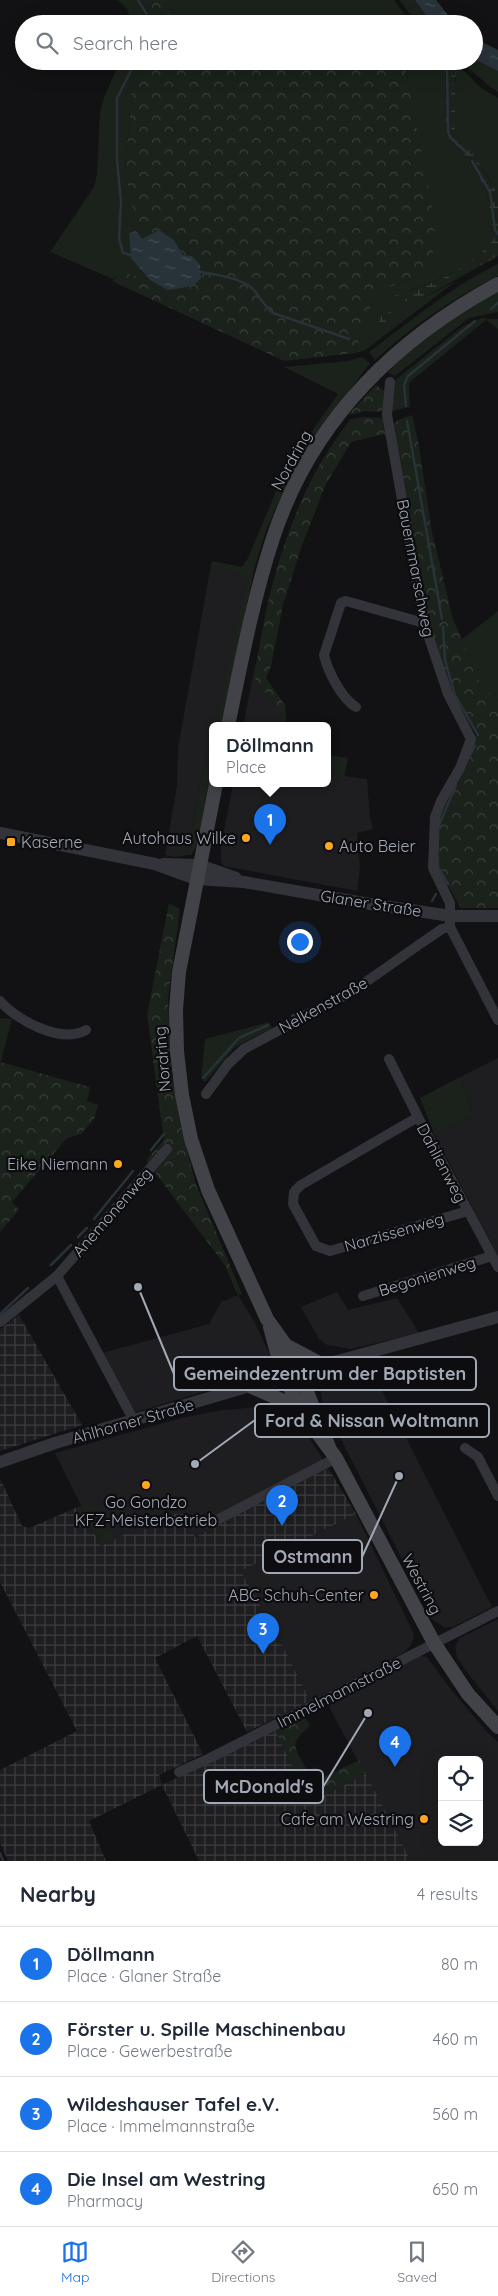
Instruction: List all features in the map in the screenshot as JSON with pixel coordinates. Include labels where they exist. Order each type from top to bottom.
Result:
[{"type":"main road","name":"Nordring","points":[[229,722],[257,595],[273,538],[284,511],[314,451],[329,428],[366,382],[390,358],[428,326],[463,303],[498,284]]},
{"type":"main road","name":"Nordring","points":[[215,787],[197,872],[179,972],[176,1010],[182,1095],[191,1139],[208,1190],[292,1374]]},
{"type":"main road","name":"Nordring","points":[[267,1319],[287,1346],[292,1374]]},
{"type":"main road","points":[[287,1346],[323,1365]]},
{"type":"main road","name":"Westring","points":[[292,1374],[299,1408],[333,1453]]},
{"type":"main road","name":"Westring","points":[[292,1374],[434,1643],[468,1694],[498,1727]]},
{"type":"main road","points":[[252,1387],[299,1408]]},
{"type":"street","name":"Bauernmarschweg","points":[[390,382],[388,418],[424,623],[448,694],[471,739],[460,768],[435,817],[433,868],[450,903],[450,921]]},
{"type":"street","points":[[356,708],[349,703],[325,659],[341,603],[346,601],[424,623]]},
{"type":"street","name":"Glaner Straße","points":[[0,833],[197,872],[214,869],[244,882],[370,904],[450,921],[498,916]]},
{"type":"street","points":[[450,921],[498,1020]]},
{"type":"street","name":"Nelkenstraße","points":[[206,1094],[228,1064],[244,1049],[352,991],[442,929],[450,921]]},
{"type":"street","points":[[0,1001],[23,1020],[57,1034],[77,1035],[86,1030]]},
{"type":"street","name":"Dahlienweg","points":[[389,1059],[498,1266]]},
{"type":"street","name":"Narzissenweg","points":[[418,1117],[301,1185],[294,1192],[293,1204],[316,1246],[330,1251],[468,1211]]},
{"type":"street","name":"Anemonenweg","points":[[0,1322],[57,1276],[167,1149]]},
{"type":"street","name":"Begonienweg","points":[[363,1296],[492,1256]]},
{"type":"street","points":[[57,1276],[134,1421]]},
{"type":"street","name":"Ahlhorner Straße","points":[[0,1462],[292,1374],[498,1317]]},
{"type":"street","points":[[465,1448],[478,1457],[498,1496]]},
{"type":"street","points":[[205,1523],[215,1521],[333,1453]]},
{"type":"street","name":"Immelmannstraße","points":[[179,1772],[210,1758],[498,1610]]},
{"type":"shaded area","points":[[211,565],[247,577],[216,722],[209,722],[209,747],[200,784],[188,855],[175,857],[165,855],[177,785],[178,748]]},
{"type":"shaded area","points":[[253,676],[281,713],[280,722],[244,722]]},
{"type":"shaded area","points":[[331,774],[367,779],[370,817],[373,829],[357,833],[360,866],[357,891],[224,866],[221,862],[221,847],[232,787],[331,787]]},
{"type":"shaded area","points":[[498,1058],[498,1256],[434,1134],[473,1114],[460,1077]]},
{"type":"shaded area","points":[[337,1292],[348,1310],[397,1298],[419,1333],[351,1349],[327,1345],[319,1339],[301,1307]]},
{"type":"shaded area","points":[[238,1295],[254,1321],[270,1355],[269,1367],[266,1372],[133,1413],[102,1353],[209,1324],[221,1302]]},
{"type":"shaded area","points":[[19,1315],[82,1425],[0,1451],[0,1329]]},
{"type":"shaded area","points":[[367,1369],[372,1371],[492,1607],[453,1627],[444,1627],[433,1620],[322,1402],[321,1391],[325,1385]]},
{"type":"shaded area","points":[[272,1406],[286,1411],[298,1420],[330,1471],[324,1471],[195,1537],[181,1511],[134,1536],[131,1531],[101,1546],[55,1453],[186,1417],[223,1410]]},
{"type":"shaded area","points":[[324,1470],[330,1471],[356,1514],[241,1571],[288,1656],[310,1701],[247,1732],[197,1636],[155,1658],[203,1754],[159,1775],[162,1785],[89,1821],[106,1861],[8,1861],[0,1843],[0,1770],[77,1731],[0,1582],[0,1478],[22,1526],[29,1528],[80,1506],[101,1546],[131,1531],[134,1535],[181,1511],[195,1537]]},
{"type":"shaded area","points":[[356,1514],[413,1632],[414,1638],[410,1646],[403,1653],[310,1701],[288,1656],[241,1571]]},
{"type":"shaded area","points":[[498,1619],[498,1711],[457,1658],[455,1646],[460,1638]]},
{"type":"shaded area","points":[[419,1656],[427,1657],[449,1687],[487,1732],[498,1742],[498,1861],[411,1861],[327,1703]]},
{"type":"shaded area","points":[[275,1730],[310,1802],[366,1774],[411,1861],[199,1861],[162,1785]]},
{"type":"green space","points":[[118,0],[142,0],[149,15],[129,15],[128,10]]},
{"type":"green space","points":[[142,0],[170,0],[172,15],[149,15]]},
{"type":"green space","points":[[170,0],[394,0],[405,15],[172,15]]},
{"type":"green space","points":[[399,0],[415,0],[426,15],[411,15]]},
{"type":"green space","points":[[483,64],[498,71],[498,92],[470,70],[483,70]]},
{"type":"green space","points":[[116,70],[141,70],[132,87],[125,171],[135,221],[159,230],[168,290],[150,280],[121,273],[113,279],[50,252],[94,187],[97,174],[100,112]]},
{"type":"green space","points":[[141,70],[406,70],[435,221],[432,270],[385,289],[372,302],[355,353],[284,361],[112,281],[121,272],[150,280],[168,290],[183,255],[174,240],[159,230],[148,234],[135,221],[125,171],[132,87]]},
{"type":"green space","points":[[406,70],[446,70],[445,132],[470,161],[487,192],[494,238],[485,252],[453,273],[413,290],[389,297],[385,326],[395,303],[419,300],[456,281],[364,351],[355,353],[372,302],[385,289],[432,270]]},
{"type":"green space","points":[[446,70],[457,70],[455,129],[475,156],[498,195],[498,256],[419,300],[395,303],[385,326],[376,329],[389,297],[447,276],[474,259],[494,238],[487,192],[470,161],[445,132]]},
{"type":"green space","points":[[457,70],[461,70],[481,88],[498,98],[498,197],[484,171],[456,130],[455,90]]},
{"type":"green space","points":[[498,264],[498,276],[434,314],[375,360],[369,352],[464,283]]},
{"type":"green space","points":[[498,291],[498,312],[469,318],[395,376],[388,373],[399,360],[425,337]]},
{"type":"green space","points":[[484,317],[486,319],[498,319],[498,329],[486,320],[409,383],[410,407],[391,411],[394,381],[463,326]]},
{"type":"green space","points":[[362,357],[370,363],[313,439],[283,493],[267,528],[255,566],[222,722],[216,722],[247,577],[211,565],[212,561],[242,567],[248,558],[280,482],[338,394],[284,367],[348,361]]},
{"type":"green space","points":[[376,385],[386,392],[382,412],[365,411],[348,415]]},
{"type":"green space","points":[[412,415],[418,441],[432,532],[453,619],[479,681],[498,701],[498,908],[461,908],[437,867],[438,820],[476,735],[451,692],[429,625],[391,426],[398,420]]},
{"type":"green space","points":[[364,417],[382,418],[385,434],[351,442],[325,486],[301,548],[283,605],[271,666],[266,678],[285,705],[287,722],[280,722],[281,713],[253,676],[276,570],[301,502],[323,459],[351,419]]},
{"type":"green space","points":[[498,611],[498,701],[479,681],[461,640]]},
{"type":"green space","points":[[209,747],[209,783],[196,847],[191,855],[188,855],[200,784]]},
{"type":"green space","points":[[331,755],[348,758],[344,777],[331,775]]},
{"type":"green space","points":[[169,903],[180,909],[168,998],[171,1073],[180,1123],[195,1182],[242,1294],[238,1295],[224,1264],[147,1162],[148,1158],[164,1140],[147,1015]]},
{"type":"green space","points":[[0,1018],[12,1019],[0,1065]]},
{"type":"green space","points":[[269,1022],[272,1028],[235,1047],[205,1082],[201,1078],[205,1039]]},
{"type":"green space","points":[[0,1062],[90,1087],[87,1101],[98,1105],[94,1119],[81,1134],[67,1138],[12,1202],[19,1210],[0,1232]]},
{"type":"green space","points":[[460,1077],[473,1114],[434,1134],[420,1098]]},
{"type":"green space","points":[[86,1500],[93,1503],[94,1516],[102,1528],[114,1532],[117,1538],[101,1546],[80,1506]]},
{"type":"green space","points":[[304,1715],[310,1726],[298,1738],[295,1746],[307,1771],[316,1767],[322,1778],[359,1760],[366,1774],[310,1802],[275,1730]]},
{"type":"water","points":[[415,0],[436,0],[448,15],[426,15]]},
{"type":"water","points":[[483,42],[498,50],[498,71],[483,64]]},
{"type":"water","points":[[159,230],[174,240],[183,255],[192,256],[200,265],[201,278],[193,286],[168,290],[150,280],[131,258],[129,233],[136,231],[142,239]]},
{"type":"waterway","points":[[138,0],[147,15]]},
{"type":"waterway","points":[[131,70],[117,98],[117,160],[121,202],[119,238],[123,253],[134,256]]},
{"type":"waterway","points":[[447,70],[448,132],[450,137],[467,153]]},
{"type":"waterway","points":[[472,161],[490,192],[495,230],[498,234]]},
{"type":"waterway","points":[[197,271],[226,277],[248,285],[273,313],[349,339]]},
{"type":"waterway","points":[[491,309],[498,303]]},
{"type":"waterway","points":[[406,406],[404,385],[408,376],[475,321]]},
{"type":"waterway","points":[[407,421],[442,619]]},
{"type":"waterway","points":[[443,627],[445,660],[455,695],[478,735]]},
{"type":"waterway","points":[[468,759],[475,746]]},
{"type":"waterway","points":[[439,825],[456,785]]},
{"type":"waterway","points":[[438,858],[438,867],[448,884]]},
{"type":"waterway","points":[[432,901],[436,894]]},
{"type":"waterway","points":[[292,1016],[312,1008]]},
{"type":"waterway","points":[[203,1078],[239,1038],[268,1025]]},
{"type":"waterway","points":[[151,1150],[164,1134]]},
{"type":"waterway","points":[[94,1219],[133,1171]]},
{"type":"waterway","points":[[78,1237],[87,1228]]},
{"type":"waterway","points":[[51,1265],[71,1245]]},
{"type":"waterway","points":[[0,1314],[28,1288]]},
{"type":"waterway","points":[[0,1853],[3,1861]]},
{"type":"place","name":"Autohaus Wilke","points":[[246,838]]},
{"type":"place","name":"Kaserne","points":[[11,842]]},
{"type":"place","name":"Döllmann","points":[[270,845]]},
{"type":"place","name":"Auto Beier","points":[[329,846]]},
{"type":"place","name":"Eike Niemann","points":[[118,1164]]},
{"type":"place","name":"Gemeindezentrum der Baptisten","points":[[138,1287]]},
{"type":"place","name":"Ford & Nissan Woltmann","points":[[195,1464]]},
{"type":"place","name":"Ostmann","points":[[399,1476]]},
{"type":"place","name":"Go Gondzo KFZ-Meisterbetrieb","points":[[146,1485]]},
{"type":"place","name":"Förster u. Spille Maschinenbau","points":[[282,1526]]},
{"type":"place","name":"ABC Schuh-Center","points":[[374,1595]]},
{"type":"place","name":"Wildeshauser Tafel e.V.","points":[[263,1654]]},
{"type":"place","name":"McDonald's","points":[[368,1713]]},
{"type":"place","name":"Die Insel am Westring","points":[[395,1767]]},
{"type":"place","name":"Cafe am Westring","points":[[424,1819]]}]
